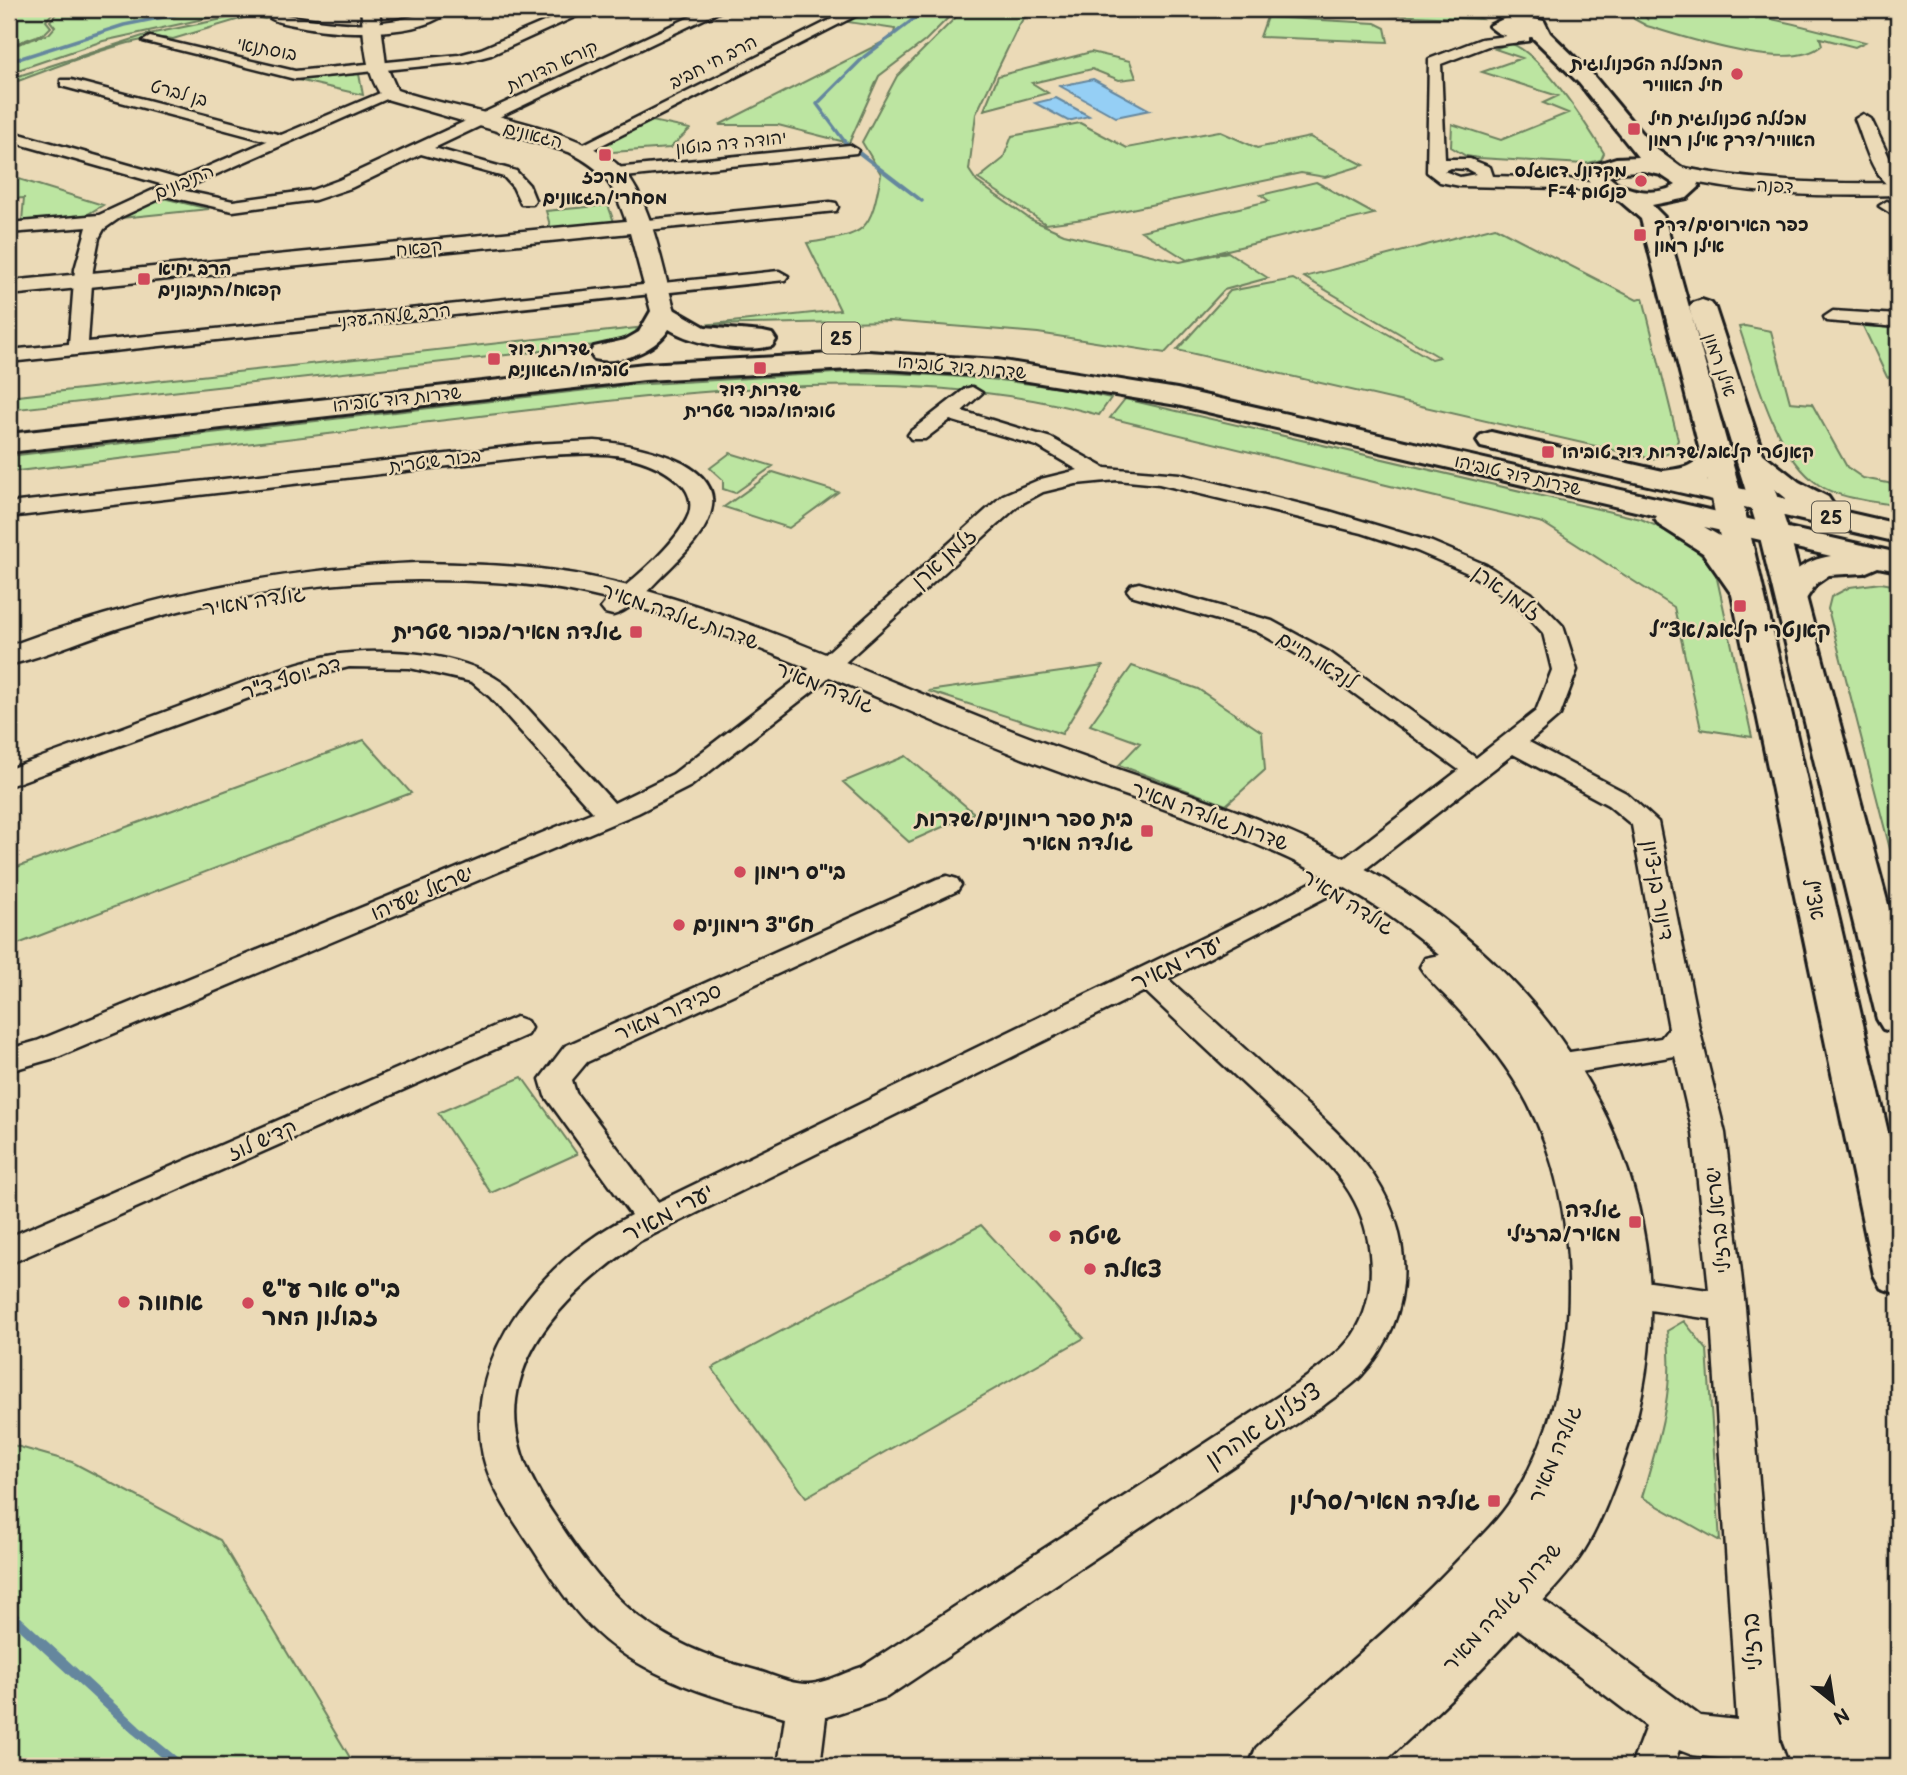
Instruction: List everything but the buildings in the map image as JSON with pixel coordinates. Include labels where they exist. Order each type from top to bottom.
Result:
[{"type":"main road","points":[[1486,9],[1518,26],[1586,79],[1644,151],[1674,183]]},
{"type":"main road","points":[[1518,26],[1618,142],[1626,155],[1625,159],[1611,166]]},
{"type":"main road","points":[[1611,166],[1643,164],[1674,183]]},
{"type":"main road","name":"אילן רמון","points":[[1611,166],[1597,173],[1598,181],[1623,193],[1652,217],[1729,508]]},
{"type":"main road","points":[[1623,193],[1656,197],[1674,183]]},
{"type":"main road","name":"אילן רמון","points":[[1674,183],[1673,209],[1676,222],[1769,518]]},
{"type":"main road","points":[[659,300],[677,327],[689,331],[763,340]]},
{"type":"main road","points":[[603,353],[628,348],[651,338],[657,331],[659,300]]},
{"type":"main road","name":"שדרות דוד טוביהו","points":[[9,418],[603,353],[763,340],[872,338],[945,340],[1118,361],[1377,416]]},
{"type":"main road","name":"שדרות דוד טוביהו","points":[[9,443],[645,372],[765,363],[868,360],[997,368],[1108,384],[1613,496],[1729,508],[1769,518],[1898,564]]},
{"type":"main road","name":"שדרות דוד טוביהו","points":[[1467,436],[1662,479],[1729,508]]},
{"type":"main road","points":[[1662,479],[1700,475],[1711,467],[1716,455]]},
{"type":"main road","points":[[1752,459],[1789,488],[1823,506],[1898,533]]},
{"type":"main road","points":[[1613,496],[1660,514],[1714,546],[1744,589]]},
{"type":"main road","name":"אצ\"ל","points":[[1729,508],[1744,589],[1898,1275]]},
{"type":"main road","points":[[1769,518],[1898,1019]]},
{"type":"main road","name":"שדרות דוד טוביהו","points":[[1769,518],[1898,533]]},
{"type":"main road","points":[[1791,598],[1801,578],[1813,570],[1832,565],[1898,564]]},
{"type":"street","points":[[370,9],[378,69],[383,85],[390,94]]},
{"type":"street","points":[[276,17],[332,29],[373,30],[409,24],[445,9]]},
{"type":"street","name":"קורא הדורות","points":[[378,69],[475,55],[585,9]]},
{"type":"street","name":"קורא הדורות","points":[[9,136],[233,206],[293,199],[345,184],[718,9]]},
{"type":"street","name":"הרב חי חביב","points":[[582,149],[862,9]]},
{"type":"street","points":[[1518,26],[1486,42],[1434,62],[1437,158],[1470,169],[1623,193]]},
{"type":"street","name":"בוסתנאי","points":[[150,41],[288,75],[378,69]]},
{"type":"street","name":"בן לברט","points":[[66,83],[282,140]]},
{"type":"street","name":"הגאונים","points":[[390,94],[479,122],[582,149],[607,164],[615,173]]},
{"type":"street","name":"התיבונים","points":[[104,220],[172,187],[390,94]]},
{"type":"street","points":[[1863,119],[1889,195]]},
{"type":"street","points":[[420,149],[510,174],[521,185],[527,200]]},
{"type":"street","name":"יהודה דה בוטון","points":[[615,173],[850,150]]},
{"type":"street","points":[[1470,169],[1569,171],[1611,166]]},
{"type":"street","points":[[615,173],[637,226],[659,300]]},
{"type":"street","name":"דפנה","points":[[1674,183],[1724,189],[1889,195]]},
{"type":"street","name":"קפאח","points":[[9,288],[830,207]]},
{"type":"street","points":[[9,228],[104,220]]},
{"type":"street","points":[[78,349],[83,281],[91,238],[104,220]]},
{"type":"street","name":"הרב שלמה עדני","points":[[9,356],[659,300],[779,276]]},
{"type":"street","points":[[1833,317],[1898,321]]},
{"type":"street","points":[[918,435],[972,393]]},
{"type":"street","name":"זלמן ארן","points":[[947,412],[1044,442],[1100,474]]},
{"type":"street","name":"בכור שיטרית","points":[[9,510],[535,450],[597,447],[624,450],[667,462],[684,473],[701,496],[700,513],[691,530],[620,602]]},
{"type":"street","name":"זלמן ארן","points":[[816,674],[1010,500],[1034,486],[1100,474],[1168,478],[1377,529],[1448,554],[1504,586],[1535,609],[1554,631],[1562,650],[1560,695],[1547,715],[1335,879]]},
{"type":"street","name":"שדרות גולדה מאיר","points":[[9,656],[132,613],[176,601],[228,590],[337,576],[444,572],[501,574],[595,587],[620,602]]},
{"type":"street","name":"גולדה מאיר","points":[[9,670],[140,624],[181,613],[327,590],[439,584],[494,587],[620,602],[664,624],[816,674],[1033,770],[1273,859],[1335,879],[1355,902],[1411,943],[1488,1019],[1534,1080],[1564,1140],[1578,1188],[1593,1310],[1577,1409],[1527,1518],[1432,1623],[1275,1766]]},
{"type":"street","name":"לנדאו חיים","points":[[1139,590],[1264,626],[1320,657],[1476,770]]},
{"type":"street","name":"דב יוסף ד\"ר","points":[[9,778],[292,674],[367,659],[452,668],[481,677],[499,692],[610,815]]},
{"type":"street","name":"ישראל ישעיהו","points":[[9,1060],[47,1049],[610,815],[682,780],[816,674]]},
{"type":"street","name":"דינור בן-ציון","points":[[1512,743],[1617,799],[1646,822],[1684,1028],[1709,1133]]},
{"type":"street","name":"שדרות גולדה מאיר","points":[[1335,879],[1403,908],[1466,960],[1516,1011],[1557,1065],[1598,1139],[1613,1190],[1631,1317],[1628,1354],[1616,1423],[1564,1540],[1466,1651],[1342,1766]]},
{"type":"street","name":"יערי מאיר","points":[[807,1704],[695,1670],[650,1649],[608,1621],[582,1592],[522,1501],[502,1458],[495,1419],[501,1386],[512,1352],[533,1317],[558,1285],[628,1232],[1296,904],[1335,879]]},
{"type":"street","name":"סבידור מאיר","points":[[653,1220],[561,1096],[556,1079],[565,1066],[576,1054],[947,885]]},
{"type":"street","name":"ציזלינג אהרון","points":[[807,1704],[873,1683],[1310,1395],[1348,1365],[1370,1337],[1382,1307],[1389,1271],[1389,1249],[1368,1193],[1337,1153],[1148,977]]},
{"type":"street","name":"קדיש לוז","points":[[9,1251],[516,1028]]},
{"type":"street","points":[[1557,1065],[1668,1047],[1678,1040],[1684,1028]]},
{"type":"street","name":"ישראל ברזילי","points":[[1709,1133],[1728,1307]]},
{"type":"street","points":[[1629,1293],[1728,1307]]},
{"type":"street","name":"ברזילי","points":[[1477,1574],[1692,1735],[1764,1754],[1728,1307]]},
{"type":"street","points":[[799,1766],[807,1704]]},
{"type":"street","points":[[1652,1766],[1669,1720]]},
{"type":"green space","points":[[9,9],[54,11],[46,21],[51,27],[45,33],[9,46]]},
{"type":"green space","points":[[50,9],[249,9],[103,41],[9,73],[9,47],[49,34],[55,27],[50,21],[58,11]]},
{"type":"green space","points":[[272,9],[297,9],[265,19],[250,16],[173,39],[138,41],[92,54],[9,84],[9,79],[149,34]]},
{"type":"green space","points":[[870,9],[957,9],[925,41],[879,76],[849,143],[778,125],[719,125],[893,37],[895,29],[848,22]]},
{"type":"green space","points":[[964,9],[1040,9],[1023,19],[1018,27],[976,114],[969,170],[977,182],[1030,219],[1064,234],[1180,262],[1228,252],[1268,278],[1224,290],[1165,353],[1038,333],[889,321],[704,325],[840,310],[807,243],[853,233],[862,228],[868,220],[881,174],[862,142],[897,76]]},
{"type":"green space","points":[[1248,9],[1468,9],[1482,19]]},
{"type":"green space","points":[[1634,9],[1647,9],[1642,13],[1648,20],[1644,14],[1649,9],[1688,9],[1679,14],[1719,11],[1744,14],[1865,42],[1855,47],[1820,38],[1822,45],[1807,53],[1763,55],[1710,44],[1647,26],[1634,19],[1631,12]]},
{"type":"green space","points":[[1267,17],[1375,23],[1385,28],[1388,42],[1260,37]]},
{"type":"green space","points":[[1510,43],[1536,61],[1563,92],[1604,153],[1601,160],[1584,164],[1479,158],[1466,156],[1451,147],[1452,124],[1501,140],[1568,113],[1543,103],[1558,96],[1482,72],[1522,58],[1495,49]]},
{"type":"green space","points":[[1091,52],[1130,61],[1136,78],[1119,80],[1092,69],[1032,83],[1048,93],[984,110],[998,76]]},
{"type":"green space","points":[[359,74],[363,95],[293,79]]},
{"type":"green space","points":[[652,121],[690,129],[670,148],[612,152],[601,146]]},
{"type":"green space","points":[[1080,123],[1127,148],[1219,131],[1257,148],[1310,137],[1364,165],[1325,177],[1301,173],[1084,219],[1046,224],[978,179],[1003,159],[1012,136]]},
{"type":"green space","points":[[9,176],[103,205],[83,217],[22,221],[24,198],[9,199]]},
{"type":"green space","points":[[1316,182],[1374,214],[1187,260],[1141,231],[1269,201],[1261,195]]},
{"type":"green space","points":[[163,198],[209,209],[121,218]]},
{"type":"green space","points":[[608,205],[614,222],[551,229],[546,211]]},
{"type":"green space","points":[[1495,227],[1637,300],[1643,298],[1678,440],[1673,452],[1652,459],[1177,350],[1230,291],[1293,279],[1431,359],[1439,357],[1304,277]]},
{"type":"green space","points":[[1863,326],[1898,328],[1898,378],[1887,377]]},
{"type":"green space","points":[[1739,327],[1771,331],[1790,402],[1812,404],[1847,467],[1863,478],[1898,485],[1898,506],[1857,499],[1827,490],[1804,472],[1779,435],[1760,391]]},
{"type":"green space","points":[[637,328],[635,336],[605,344],[9,410],[9,397]]},
{"type":"green space","points":[[854,372],[983,379],[1047,386],[1111,398],[1099,415],[1026,399],[949,389],[871,386],[711,391],[9,472],[9,456],[631,385]]},
{"type":"green space","points":[[1125,399],[1641,519],[1675,535],[1700,554],[1716,574],[1752,737],[1701,729],[1674,607],[1543,523],[1110,418]]},
{"type":"green space","points":[[730,453],[773,466],[735,493],[723,489],[723,480],[710,468]]},
{"type":"green space","points":[[773,472],[838,492],[789,528],[724,507]]},
{"type":"green space","points":[[1881,583],[1898,586],[1898,880],[1828,609],[1831,597],[1850,587]]},
{"type":"green space","points":[[1103,666],[1062,734],[928,691]]},
{"type":"green space","points":[[1132,666],[1198,689],[1262,732],[1265,770],[1226,805],[1119,765],[1140,743],[1090,725]]},
{"type":"green space","points":[[364,740],[411,793],[10,947],[9,870]]},
{"type":"green space","points":[[906,756],[974,813],[909,842],[843,782]]},
{"type":"green space","points":[[522,1077],[577,1154],[491,1193],[438,1113]]},
{"type":"green space","points":[[981,1225],[1084,1338],[806,1497],[712,1368]]},
{"type":"green space","points":[[1684,1321],[1707,1350],[1720,1541],[1642,1497],[1664,1415],[1669,1373],[1667,1331]]},
{"type":"green space","points":[[9,1444],[72,1462],[220,1540],[355,1766],[9,1766]]},
{"type":"water","points":[[1093,79],[1150,110],[1116,117],[1060,86]]},
{"type":"water","points":[[1056,98],[1089,116],[1068,121],[1035,103]]},
{"type":"waterway","points":[[9,62],[124,25],[203,9]]},
{"type":"waterway","points":[[922,201],[845,142],[817,104],[864,57],[927,9]]},
{"type":"waterway","points":[[9,1613],[136,1730],[180,1766]]},
{"type":"place","name":"המכללה הטכנולוגית חיל האוויר","points":[[1737,74]]},
{"type":"place","name":"מכללה טכנולוגית חיל האוויר/דרך אילן רמון","points":[[1634,129]]},
{"type":"place","name":"מרכז מסחרי/הגאונים","points":[[605,155]]},
{"type":"place","name":"מקדונל דאגלס F-4 פנטום","points":[[1641,181]]},
{"type":"place","name":"כפר האירוסים/דרך אילן רמון","points":[[1640,235]]},
{"type":"place","name":"הרב יחיא קפאח/התיבונים","points":[[144,279]]},
{"type":"place","name":"שדרות דוד טוביהו/הגאונים","points":[[494,359]]},
{"type":"place","name":"שדרות דוד טוביהו/בכור שטרית","points":[[760,368]]},
{"type":"place","name":"קאנטרי קלאב/שדרות דוד טוביהו","points":[[1548,452]]},
{"type":"place","name":"קאנטרי קלאב/אצ״ל","points":[[1740,606]]},
{"type":"place","name":"גולדה מאיר/בכור שטרית","points":[[636,632]]},
{"type":"place","name":"בית ספר רימונים/שדרות גולדה מאיר","points":[[1147,831]]},
{"type":"place","name":"בי\"ס רימון","points":[[740,872]]},
{"type":"place","name":"חט\"צ רימונים","points":[[679,925]]},
{"type":"place","name":"גולדה מאיר/ברזילי","points":[[1635,1222]]},
{"type":"place","name":"שיטה","points":[[1055,1236]]},
{"type":"place","name":"צאלה","points":[[1090,1269]]},
{"type":"place","name":"אחווה","points":[[124,1302]]},
{"type":"place","name":"בי\"ס אור ע\"ש זבולון המר","points":[[248,1303]]},
{"type":"place","name":"גולדה מאיר/סרלין","points":[[1494,1501]]}]
